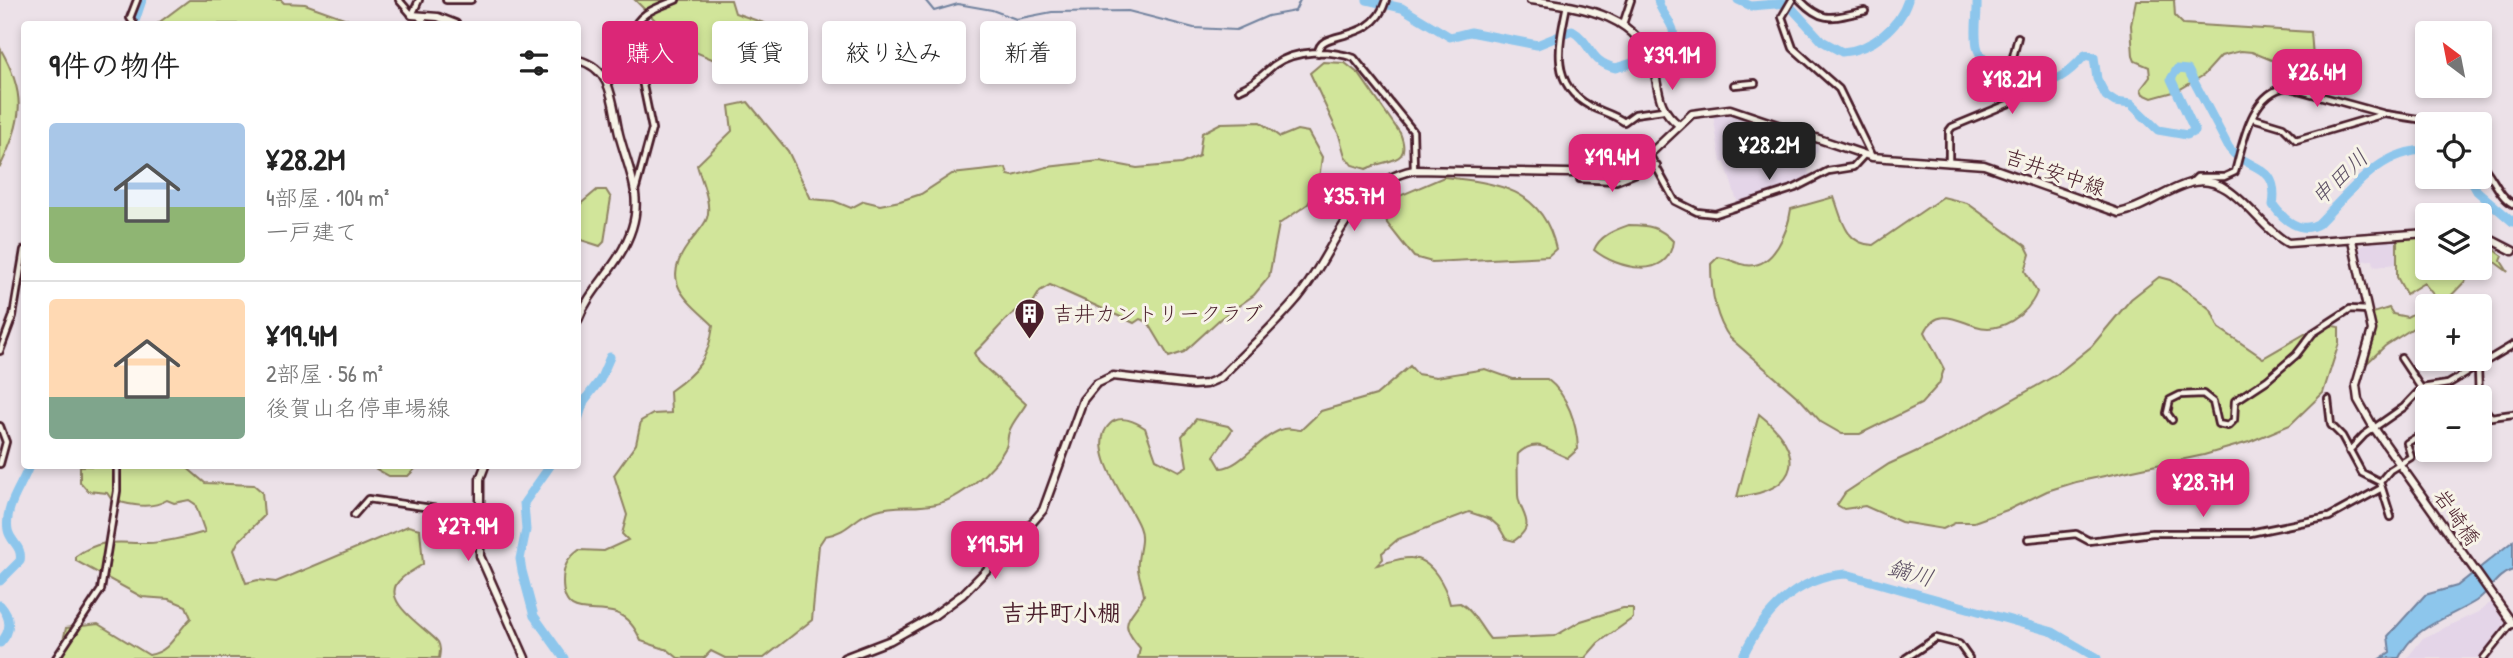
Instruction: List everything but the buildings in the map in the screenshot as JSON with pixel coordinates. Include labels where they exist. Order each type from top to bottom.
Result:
[{"type":"main road","points":[[844,658],[891,640],[932,617],[963,594],[1025,531],[1043,510],[1083,400],[1096,384],[1113,376],[1193,385],[1206,384],[1220,378],[1297,299],[1337,232],[1380,183],[1394,174],[1414,170],[1622,174],[1649,155],[1679,125],[1663,110],[1653,67],[1646,50],[1623,24],[1596,11],[1562,3],[1531,0]]},
{"type":"main road","points":[[412,15],[421,21]]},
{"type":"main road","points":[[425,21],[438,17],[448,21]]},
{"type":"main road","points":[[581,61],[593,66],[607,82],[617,108],[618,132],[635,189],[635,215],[624,249],[581,313]]},
{"type":"main road","name":"吉井安中線","points":[[1679,125],[1697,112],[1739,110],[1868,156],[1983,165],[2119,213],[2133,210],[2193,181]]},
{"type":"main road","points":[[2193,181],[2209,182],[2225,188],[2273,235],[2288,243],[2415,234]]},
{"type":"main road","points":[[2352,240],[2372,330],[2370,342],[2357,372],[2358,400],[2399,464]]},
{"type":"main road","points":[[2492,240],[2513,251]]},
{"type":"main road","name":"岩崎橋","points":[[2399,464],[2512,624]]},
{"type":"main road","points":[[484,469],[480,480],[480,556],[525,658]]},
{"type":"street","points":[[132,21],[130,18],[137,0]]},
{"type":"street","points":[[399,0],[412,15],[419,0]]},
{"type":"street","points":[[446,0],[471,0]]},
{"type":"street","points":[[635,189],[652,129],[632,32],[636,21],[645,13],[676,0]]},
{"type":"street","points":[[1623,24],[1631,0]]},
{"type":"street","points":[[1800,0],[1812,13],[1827,19],[1865,11]]},
{"type":"street","points":[[1649,155],[1675,201],[1697,212],[1715,214],[1795,188],[1828,171],[1853,167],[1868,156],[1839,89],[1793,48],[1782,17],[1791,1]]},
{"type":"street","points":[[1562,3],[1558,56],[1564,83],[1592,107],[1608,111],[1624,122],[1635,114],[1663,110]]},
{"type":"street","points":[[1318,53],[1325,40],[1364,30],[1377,21],[1385,4]]},
{"type":"street","points":[[1949,163],[1949,131],[1952,127],[2010,103],[2010,68],[2018,37]]},
{"type":"street","points":[[1239,90],[1265,76],[1273,66],[1291,56],[1318,53],[1350,57],[1359,62],[1413,131],[1414,170]]},
{"type":"street","points":[[1734,85],[1755,83]]},
{"type":"street","points":[[2193,181],[2197,177],[2229,176],[2235,172],[2253,118],[2270,92],[2287,87],[2385,114],[2415,119]]},
{"type":"street","points":[[2253,118],[2283,127],[2296,140],[2385,114]]},
{"type":"street","points":[[1579,174],[1580,180],[1616,181],[1657,165]]},
{"type":"street","points":[[2492,176],[2504,198],[2513,204]]},
{"type":"street","points":[[0,351],[13,316],[21,268]]},
{"type":"street","points":[[2172,420],[2168,413],[2170,400],[2180,395],[2203,394],[2213,402],[2218,425],[2228,426],[2234,421],[2235,401],[2267,380],[2296,355],[2313,334],[2350,309],[2367,310]]},
{"type":"street","points":[[2492,359],[2513,345]]},
{"type":"street","points":[[2401,358],[2419,385]]},
{"type":"street","points":[[2441,385],[2471,371]]},
{"type":"street","points":[[2349,451],[2374,428],[2397,413],[2415,394]]},
{"type":"street","points":[[2328,399],[2331,425],[2362,473],[2380,482]]},
{"type":"street","points":[[2492,417],[2513,414]]},
{"type":"street","points":[[0,426],[6,442],[0,464]]},
{"type":"street","points":[[2391,517],[2380,482],[2411,457],[2407,443],[2415,438]]},
{"type":"street","points":[[56,658],[101,590],[117,491],[117,469]]},
{"type":"street","points":[[2028,539],[2076,534],[2089,541],[2152,533],[2250,533],[2329,517],[2380,489]]},
{"type":"street","points":[[354,515],[368,499],[481,515]]},
{"type":"street","points":[[2484,658],[2512,624]]},
{"type":"street","points":[[1906,658],[1936,638],[1959,644],[1969,658]]},
{"type":"shaded area","points":[[1713,115],[1747,116],[1816,143],[1818,152],[1804,156],[1810,177],[1794,186],[1738,204],[1725,163],[1721,162]]},
{"type":"shaded area","points":[[2397,239],[2399,264],[2374,266],[2373,260],[2360,261],[2359,250],[2364,244]]},
{"type":"shaded area","points":[[2491,602],[2507,625],[2481,658],[2407,658],[2423,638],[2478,612]]},
{"type":"green space","points":[[189,0],[281,0],[284,3],[305,4],[352,21],[161,21]]},
{"type":"green space","points":[[635,0],[731,0],[735,13],[758,21],[712,21],[712,59],[698,53],[698,21],[656,21]]},
{"type":"green space","points":[[2136,0],[2174,0],[2175,16],[2183,24],[2311,32],[2313,57],[2298,71],[2252,52],[2241,51],[2221,56],[2204,75],[2177,91],[2152,98],[2143,94],[2141,89],[2150,77],[2149,67],[2135,61],[2133,56],[2131,25]]},
{"type":"green space","points":[[0,48],[15,80],[19,107],[13,135],[0,167]]},
{"type":"green space","points":[[1323,62],[1345,63],[1359,74],[1400,133],[1403,151],[1400,156],[1366,169],[1352,165],[1345,156],[1339,135],[1310,73]]},
{"type":"green space","name":"吉井カントリークラブ","points":[[748,102],[788,151],[811,199],[834,201],[851,208],[864,201],[880,205],[921,194],[952,174],[1006,168],[1008,175],[1013,176],[1047,167],[1100,161],[1137,168],[1181,164],[1199,156],[1202,133],[1221,123],[1260,122],[1280,137],[1297,130],[1308,132],[1322,157],[1318,186],[1308,204],[1279,224],[1269,277],[1254,295],[1220,319],[1184,352],[1169,357],[1148,322],[1140,319],[1134,323],[1050,285],[1040,291],[1031,306],[1016,311],[974,353],[979,362],[1026,404],[1010,428],[1001,456],[985,474],[966,490],[945,501],[877,510],[862,516],[841,531],[825,536],[819,545],[812,620],[764,658],[725,658],[711,651],[704,658],[678,658],[668,650],[641,641],[632,624],[621,615],[574,607],[564,594],[563,577],[566,564],[579,550],[604,551],[628,540],[622,534],[627,515],[614,475],[636,444],[641,421],[653,414],[671,413],[670,391],[694,371],[705,356],[713,325],[680,290],[676,270],[680,258],[707,218],[707,199],[697,165],[732,131],[729,106]]},
{"type":"green space","points":[[1444,177],[1499,186],[1529,201],[1550,229],[1556,249],[1548,256],[1432,262],[1414,257],[1387,223],[1385,208],[1397,197]]},
{"type":"green space","points":[[597,190],[606,190],[611,198],[604,242],[600,246],[581,240],[581,203]]},
{"type":"green space","points":[[1834,197],[1842,222],[1850,235],[1864,244],[1873,245],[1943,197],[1967,203],[2026,246],[2030,254],[2025,271],[2037,292],[2020,315],[2003,325],[1985,328],[1948,317],[1930,324],[1925,332],[1944,369],[1939,384],[1921,404],[1860,434],[1842,434],[1821,422],[1801,400],[1730,338],[1717,312],[1712,283],[1711,264],[1718,257],[1745,265],[1764,261],[1778,247],[1791,209]]},
{"type":"green space","points":[[1629,225],[1653,228],[1673,241],[1669,254],[1662,262],[1641,268],[1628,266],[1594,250],[1604,237]]},
{"type":"green space","points":[[2415,238],[2415,280],[2466,280],[2453,294],[2433,294],[2424,283],[2406,294],[2397,277],[2397,239]]},
{"type":"green space","points":[[2492,248],[2503,256],[2501,261],[2508,272],[2492,260]]},
{"type":"green space","points":[[2159,277],[2170,280],[2195,297],[2211,310],[2219,328],[2263,358],[2322,324],[2339,327],[2339,343],[2323,393],[2290,425],[2249,442],[2204,455],[2076,482],[2047,491],[2010,509],[1974,522],[1957,522],[1943,529],[1901,522],[1865,506],[1844,509],[1837,505],[1845,493],[1889,464],[1939,441],[2056,375],[2092,346],[2131,299]]},
{"type":"green space","points":[[2389,308],[2393,314],[2407,317],[2415,313],[2415,327],[2385,346],[2364,366],[2375,337],[2373,313]]},
{"type":"green space","points":[[1410,366],[1417,374],[1436,377],[1485,369],[1513,379],[1547,379],[1561,393],[1570,411],[1578,449],[1568,458],[1537,446],[1531,446],[1518,454],[1518,495],[1527,524],[1514,541],[1506,539],[1490,519],[1469,512],[1398,539],[1382,553],[1383,559],[1377,565],[1407,558],[1425,563],[1437,575],[1450,604],[1460,603],[1465,606],[1490,639],[1555,636],[1581,621],[1623,608],[1633,608],[1633,618],[1598,643],[1585,658],[1138,658],[1140,648],[1127,626],[1130,616],[1144,596],[1138,564],[1141,532],[1105,461],[1103,434],[1110,424],[1123,419],[1145,428],[1156,459],[1179,471],[1187,466],[1182,436],[1196,419],[1228,426],[1232,430],[1214,456],[1221,468],[1236,462],[1276,432],[1286,428],[1301,430],[1321,411],[1376,395]]},
{"type":"green space","points":[[1759,414],[1785,442],[1790,455],[1790,467],[1785,478],[1774,487],[1737,497]]},
{"type":"green space","points":[[80,469],[189,469],[205,483],[254,485],[262,492],[264,516],[238,542],[234,550],[246,583],[258,580],[276,582],[408,526],[420,529],[423,564],[401,579],[395,587],[395,596],[407,614],[438,642],[439,658],[59,658],[66,628],[98,624],[149,655],[168,646],[191,618],[186,606],[169,599],[142,597],[76,561],[76,556],[102,544],[158,542],[205,532],[195,504],[189,500],[174,503],[167,500],[147,506],[133,505],[112,500],[107,493],[88,491],[80,482]]},
{"type":"green space","points":[[376,469],[415,469],[408,476],[389,476]]},
{"type":"water","points":[[2513,541],[2513,570],[2497,579],[2476,601],[2422,630],[2405,647],[2399,658],[2381,658],[2390,652],[2388,636],[2425,595],[2457,586]]},
{"type":"waterway","points":[[135,21],[142,0]]},
{"type":"waterway","points":[[925,0],[934,11],[958,4],[992,10],[1016,19],[1052,12],[1128,11],[1194,28],[1236,30],[1268,16],[1295,11],[1300,0]]},
{"type":"waterway","name":"申田川","points":[[1367,0],[1402,8],[1450,37],[1470,32],[1537,45],[1572,31],[1595,57],[1616,68],[1652,56],[1673,38],[1672,26],[1658,0]]},
{"type":"waterway","name":"申田川","points":[[1738,0],[1751,6],[1787,3],[1822,41],[1842,52],[1863,47],[1882,36],[1898,20],[1908,0]]},
{"type":"waterway","name":"申田川","points":[[1977,0],[1978,50],[1992,67],[2026,81],[2050,81],[2060,77],[2085,55],[2094,57],[2097,79],[2106,96],[2115,102],[2131,104],[2158,130],[2187,135],[2195,131],[2171,79],[2177,69],[2188,70],[2229,148],[2244,161],[2267,174],[2274,191],[2273,205],[2293,224],[2305,227],[2318,224],[2366,175],[2394,157],[2415,151]]},
{"type":"waterway","name":"申田川","points":[[2476,189],[2513,222]]},
{"type":"waterway","points":[[581,410],[584,401],[600,380],[610,357]]},
{"type":"waterway","points":[[0,581],[20,561],[20,552],[9,534],[7,521],[11,505],[28,469]]},
{"type":"waterway","points":[[548,469],[524,503],[526,530],[520,559],[534,616],[564,658]]},
{"type":"waterway","name":"鏑川","points":[[1742,658],[1771,613],[1796,590],[1811,582],[1846,574],[2053,632],[2097,658]]},
{"type":"waterway","points":[[0,605],[9,624],[7,634],[0,643]]},
{"type":"place","name":"吉井カントリークラブ","points":[[1030,340]]},
{"type":"district","name":"吉井町小棚","points":[[1061,612]]}]
